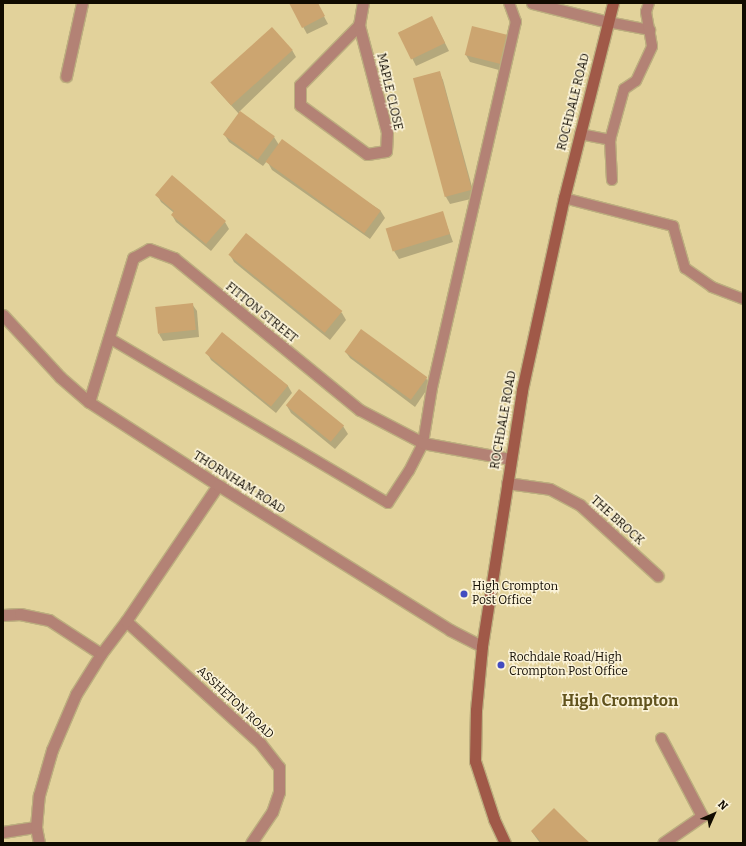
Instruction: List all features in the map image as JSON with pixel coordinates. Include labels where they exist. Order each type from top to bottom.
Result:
[{"type":"main road","name":"ROCHDALE ROAD","points":[[505,843],[494,819],[475,761],[476,710],[482,646],[510,459],[522,390],[564,198],[613,3]]},
{"type":"street","points":[[66,76],[82,3]]},
{"type":"street","name":"MAPLE CLOSE","points":[[359,25],[300,85],[300,105],[367,154],[386,151],[387,132],[359,25],[363,3]]},
{"type":"street","points":[[532,3],[608,22]]},
{"type":"street","name":"FITTON STREET","points":[[89,402],[133,258],[149,249],[174,258],[360,410],[423,443],[510,459]]},
{"type":"street","name":"THORNHAM ROAD","points":[[3,315],[60,377],[89,402],[218,485],[450,630],[482,646]]},
{"type":"street","name":"THE BROCK","points":[[507,483],[550,489],[580,505],[658,576]]},
{"type":"street","points":[[39,843],[36,827],[39,795],[52,750],[76,694],[100,654],[126,621],[218,485]]},
{"type":"street","points":[[3,615],[20,614],[49,620],[100,654]]},
{"type":"street","name":"ASSHETON ROAD","points":[[126,621],[260,743],[279,767],[278,792],[272,812],[251,843]]},
{"type":"street","points":[[661,738],[702,816],[663,843]]},
{"type":"street","points":[[3,832],[36,827]]},
{"type":"lane","points":[[109,338],[388,503],[409,471],[423,443],[434,380],[516,22],[509,3]]},
{"type":"lane","points":[[612,180],[610,140],[624,89],[636,81],[652,46],[646,12],[649,3]]},
{"type":"lane","points":[[608,22],[650,30]]},
{"type":"lane","points":[[580,134],[610,140]]},
{"type":"lane","points":[[564,198],[673,226],[685,268],[712,288],[743,299]]},
{"type":"building","points":[[289,3],[318,3],[325,16],[302,28]]},
{"type":"building","points":[[432,16],[445,43],[411,60],[398,33]]},
{"type":"building","points":[[472,26],[509,35],[502,64],[465,55]]},
{"type":"building","points":[[272,27],[293,50],[231,106],[210,83]]},
{"type":"building","points":[[440,71],[472,190],[445,197],[413,78]]},
{"type":"building","points":[[240,111],[275,136],[258,160],[223,134]]},
{"type":"building","points":[[282,139],[381,211],[364,233],[266,162]]},
{"type":"building","points":[[172,175],[226,221],[206,244],[171,215],[174,211],[155,195]]},
{"type":"building","points":[[443,211],[450,234],[393,251],[386,229]]},
{"type":"building","points":[[246,233],[342,311],[325,333],[228,255]]},
{"type":"building","points":[[193,303],[196,330],[158,334],[155,307]]},
{"type":"building","points":[[361,329],[427,377],[411,400],[345,352]]},
{"type":"building","points":[[222,332],[288,385],[271,406],[205,353]]},
{"type":"building","points":[[299,389],[344,426],[331,442],[286,405]]},
{"type":"building","points":[[554,808],[590,843],[542,843],[531,831]]},
{"type":"place","name":"High Crompton Post Office","points":[[464,594]]},
{"type":"place","name":"Rochdale Road/High Crompton Post Office","points":[[501,665]]},
{"type":"district","name":"High Crompton","points":[[620,701]]}]
